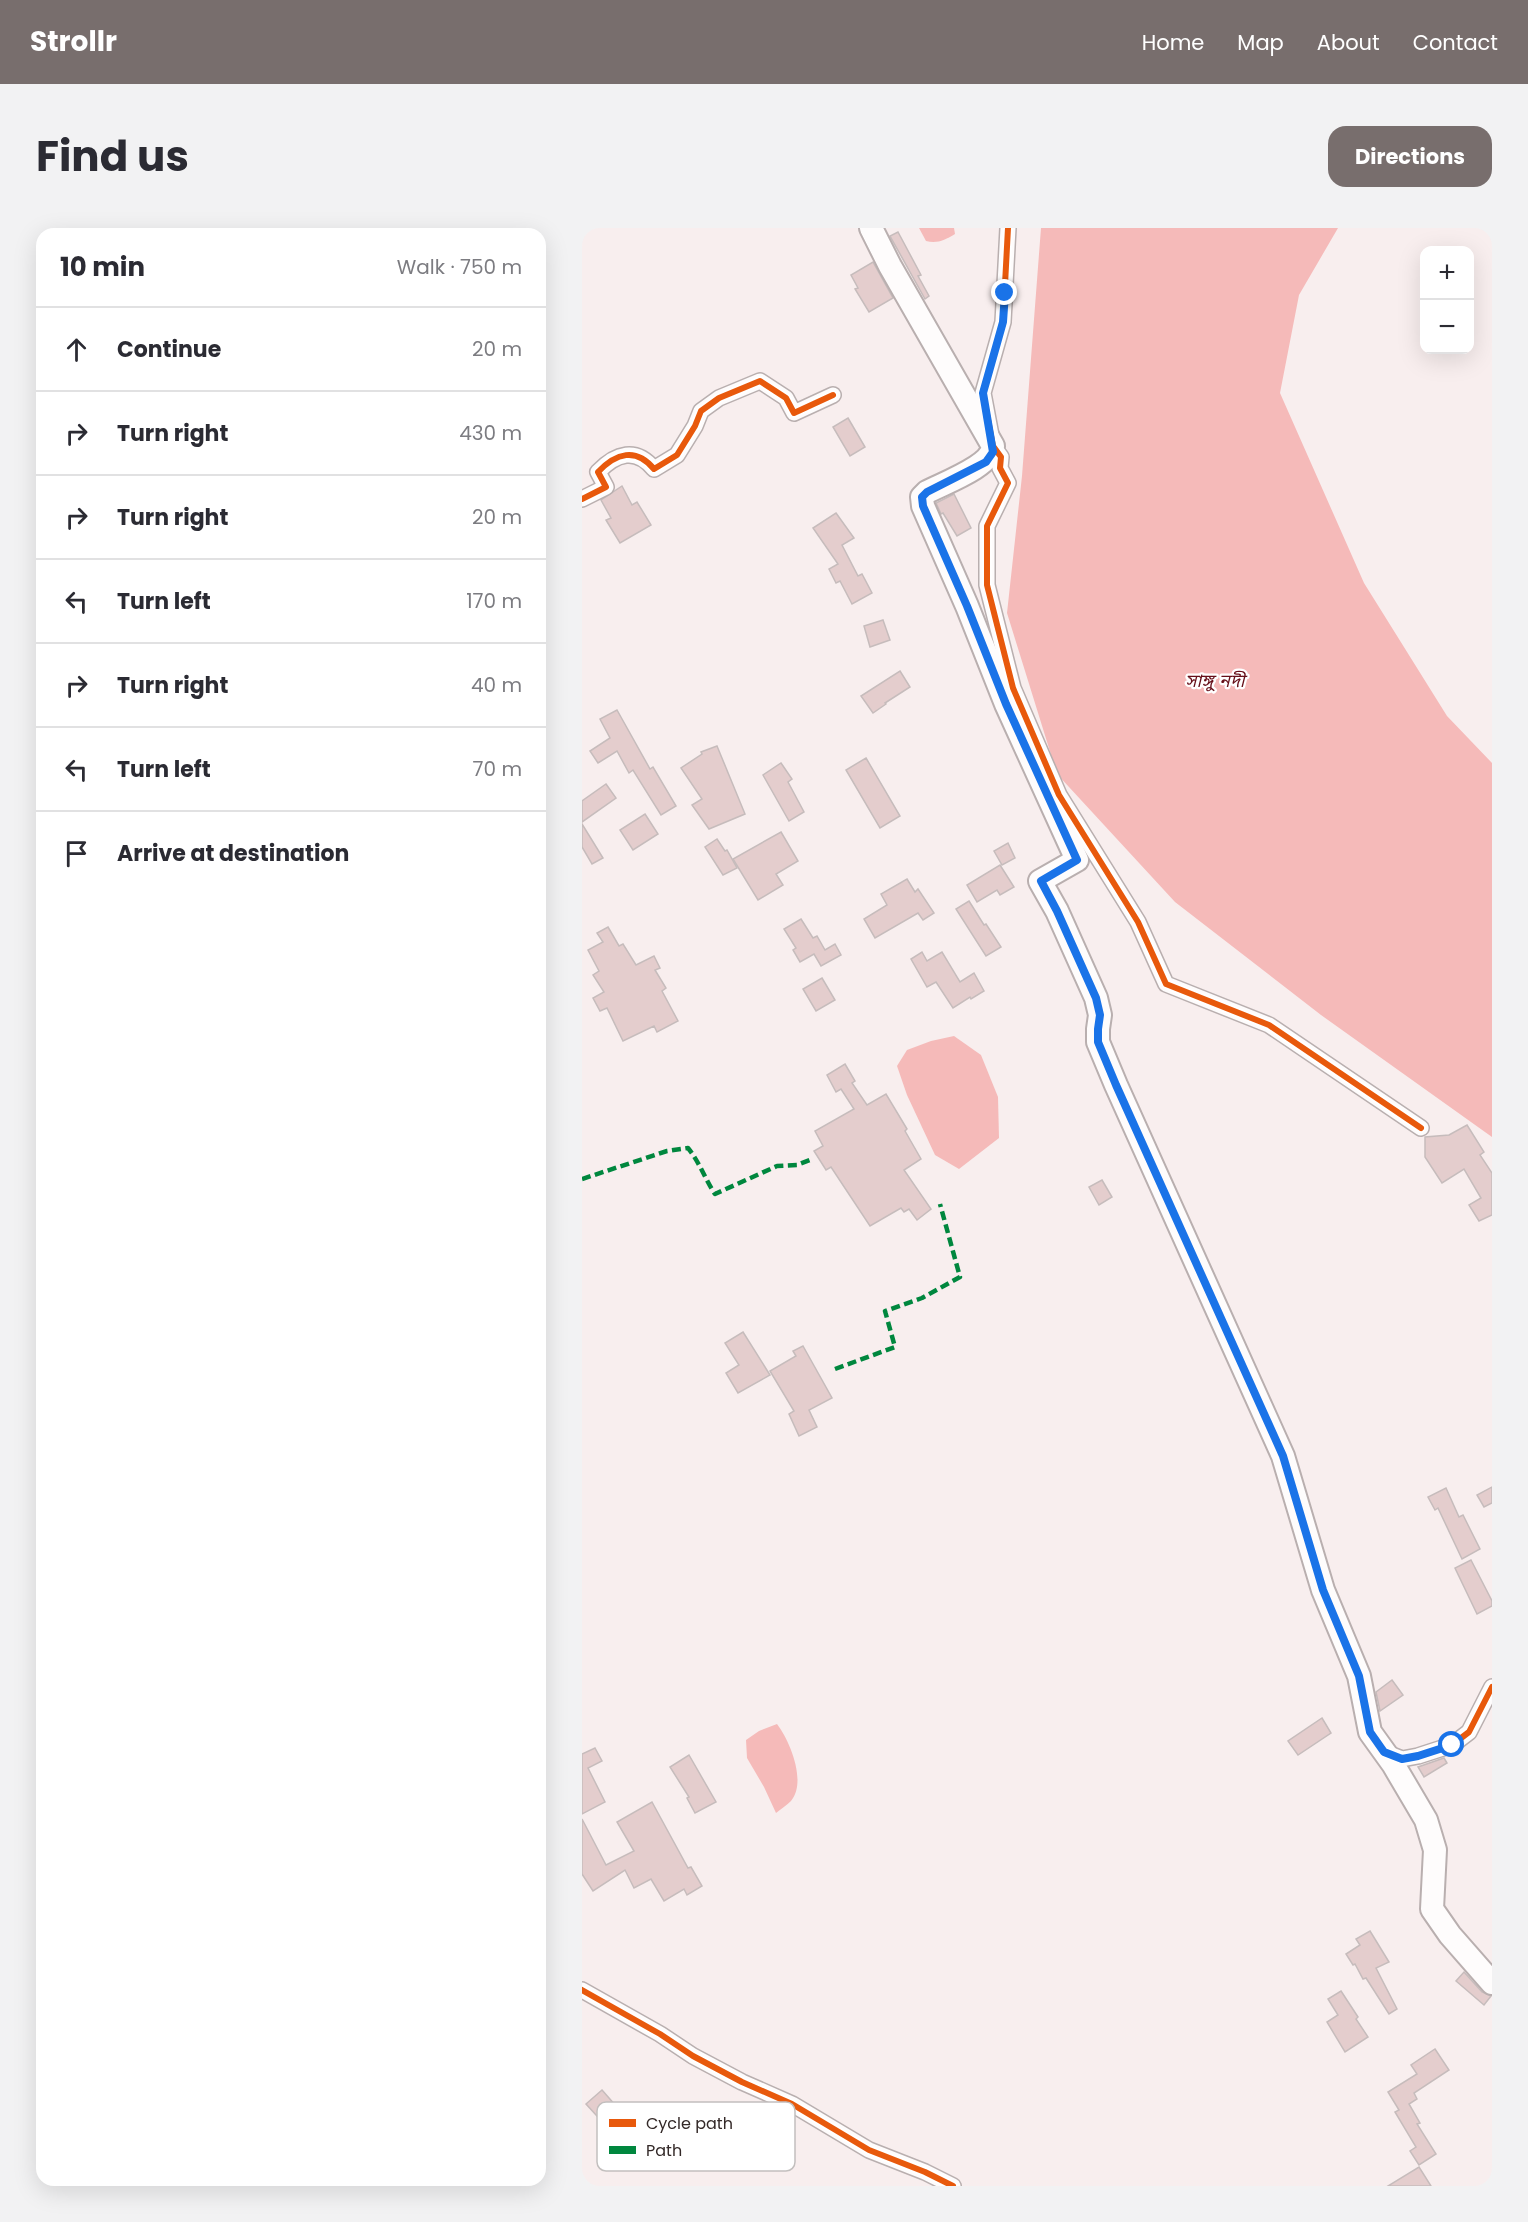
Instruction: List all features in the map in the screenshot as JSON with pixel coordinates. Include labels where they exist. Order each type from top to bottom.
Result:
[{"type":"main road","points":[[871,228],[890,266],[993,446],[993,452],[986,462],[927,492],[922,497],[923,506],[967,606],[1006,704],[1077,860],[1041,881],[1096,998],[1100,1015],[1098,1042],[1116,1085],[1283,1456],[1323,1590],[1359,1676],[1370,1732],[1393,1764],[1426,1820],[1436,1850],[1432,1909],[1450,1935],[1492,1983]]},
{"type":"street","points":[[1008,228],[1003,322],[983,393],[993,446],[1000,457],[999,468],[1008,483],[987,526],[987,585],[1013,688],[1059,795],[1138,922],[1166,984],[1269,1025],[1421,1128]]},
{"type":"street","points":[[582,499],[606,487],[598,472],[611,459],[630,455],[645,458],[654,469],[677,455],[695,426],[701,411],[719,398],[760,381],[786,398],[794,413],[833,395]]},
{"type":"street","points":[[1384,1752],[1402,1759],[1452,1745],[1469,1732],[1492,1687]]},
{"type":"street","points":[[582,1990],[660,2034],[693,2056],[742,2082],[787,2102]]},
{"type":"street","points":[[795,2106],[869,2150],[925,2172],[953,2186]]},
{"type":"water","points":[[919,228],[954,228],[955,234],[941,241],[930,242],[926,241]]},
{"type":"water","name":"সাঙ্গু নদী","points":[[1041,228],[1338,228],[1299,295],[1280,393],[1364,583],[1447,716],[1492,763],[1492,1137],[1321,1015],[1175,902],[1057,774],[1007,613],[1022,476]]},
{"type":"water","points":[[954,1036],[981,1055],[998,1097],[999,1138],[959,1169],[935,1155],[907,1095],[897,1066],[907,1050]]},
{"type":"water","points":[[777,1724],[795,1762],[797,1783],[796,1793],[791,1801],[776,1813],[747,1758],[746,1740],[759,1731]]},
{"type":"building","points":[[898,232],[921,275],[918,276],[929,296],[925,299],[890,236]]},
{"type":"building","points":[[873,262],[893,298],[869,312],[855,289],[858,288],[851,275]]},
{"type":"building","points":[[848,418],[865,447],[850,456],[833,427]]},
{"type":"building","points":[[622,486],[632,505],[637,502],[651,525],[620,543],[606,520],[611,518],[601,500]]},
{"type":"building","points":[[954,494],[971,528],[957,536],[936,503]]},
{"type":"building","points":[[836,513],[854,538],[842,545],[858,576],[862,574],[872,593],[852,604],[840,581],[836,583],[829,569],[838,564],[813,528]]},
{"type":"building","points":[[883,620],[890,640],[870,647],[864,626]]},
{"type":"building","points":[[900,671],[910,687],[873,713],[861,696]]},
{"type":"building","points":[[617,710],[650,769],[653,767],[676,806],[661,815],[633,770],[629,773],[617,751],[598,763],[590,751],[610,738],[600,719]]},
{"type":"building","points":[[717,746],[745,814],[709,829],[692,805],[702,799],[681,768],[702,754],[701,752]]},
{"type":"building","points":[[866,758],[900,816],[880,828],[846,770]]},
{"type":"building","points":[[781,763],[792,779],[788,782],[804,812],[789,821],[763,775]]},
{"type":"building","points":[[606,784],[616,798],[582,822],[582,801]]},
{"type":"building","points":[[645,814],[658,834],[633,850],[620,830]]},
{"type":"building","points":[[582,824],[603,858],[592,864],[582,847]]},
{"type":"building","points":[[781,832],[798,861],[776,874],[783,885],[758,900],[733,859]]},
{"type":"building","points":[[717,839],[725,851],[727,850],[737,868],[723,875],[705,847]]},
{"type":"building","points":[[1008,843],[1015,858],[1002,865],[994,851]]},
{"type":"building","points":[[1000,865],[1014,887],[1000,895],[997,890],[977,902],[967,885]]},
{"type":"building","points":[[907,879],[915,892],[918,889],[934,913],[923,920],[918,913],[875,938],[864,919],[887,905],[881,894]]},
{"type":"building","points":[[969,901],[1001,947],[986,956],[956,909]]},
{"type":"building","points":[[801,919],[813,938],[817,936],[825,950],[835,944],[841,955],[821,966],[814,954],[800,962],[793,950],[796,948],[784,929]]},
{"type":"building","points":[[608,927],[619,946],[623,944],[636,965],[654,956],[660,968],[655,970],[666,988],[662,991],[678,1021],[657,1032],[654,1026],[623,1041],[607,1008],[600,1011],[593,998],[604,992],[593,975],[599,971],[588,950],[603,942],[597,933]]},
{"type":"building","points":[[922,952],[927,961],[942,952],[960,982],[974,973],[984,991],[953,1008],[936,982],[927,987],[911,959]]},
{"type":"building","points":[[822,978],[835,1000],[816,1011],[803,989]]},
{"type":"building","points":[[845,1064],[855,1081],[852,1083],[867,1105],[886,1094],[907,1129],[905,1131],[921,1159],[904,1170],[931,1209],[917,1220],[909,1209],[904,1212],[901,1208],[870,1226],[831,1167],[826,1170],[814,1151],[823,1146],[815,1131],[854,1109],[841,1089],[836,1092],[827,1075]]},
{"type":"building","points":[[1467,1125],[1484,1152],[1480,1155],[1492,1173],[1492,1215],[1479,1221],[1469,1205],[1481,1198],[1464,1169],[1442,1183],[1425,1157],[1425,1137],[1449,1135]]},
{"type":"building","points":[[1102,1180],[1112,1197],[1099,1205],[1089,1187]]},
{"type":"building","points":[[743,1332],[770,1375],[738,1393],[726,1373],[739,1365],[725,1343]]},
{"type":"building","points":[[803,1346],[832,1398],[809,1410],[817,1427],[799,1436],[789,1414],[794,1411],[770,1371],[796,1356],[793,1351]]},
{"type":"building","points":[[1492,1487],[1492,1503],[1484,1507],[1477,1495]]},
{"type":"building","points":[[1446,1488],[1459,1517],[1463,1515],[1480,1549],[1462,1559],[1438,1508],[1435,1510],[1428,1497]]},
{"type":"building","points":[[1471,1560],[1492,1601],[1492,1606],[1477,1614],[1455,1568]]},
{"type":"building","points":[[1392,1680],[1403,1695],[1380,1711],[1376,1692]]},
{"type":"building","points":[[1322,1718],[1331,1733],[1298,1755],[1288,1741]]},
{"type":"building","points":[[595,1748],[602,1761],[588,1768],[605,1802],[582,1814],[582,1754]]},
{"type":"building","points":[[689,1755],[716,1802],[695,1813],[687,1798],[689,1797],[670,1767]]},
{"type":"building","points":[[1444,1758],[1447,1763],[1424,1777],[1418,1767]]},
{"type":"building","points":[[652,1802],[688,1868],[691,1867],[702,1886],[687,1895],[684,1889],[664,1901],[651,1879],[634,1888],[625,1870],[593,1891],[582,1874],[582,1819],[606,1865],[634,1851],[617,1822]]},
{"type":"building","points":[[1370,1931],[1389,1962],[1376,1968],[1397,2009],[1389,2014],[1366,1978],[1363,1979],[1355,1964],[1353,1965],[1346,1954],[1360,1945],[1356,1939]]},
{"type":"building","points":[[1464,1972],[1482,1992],[1491,1996],[1484,2005],[1456,1981]]},
{"type":"building","points":[[1341,1991],[1368,2037],[1345,2052],[1327,2022],[1338,2015],[1328,1999]]},
{"type":"building","points":[[1435,2049],[1449,2070],[1414,2093],[1417,2099],[1409,2104],[1420,2123],[1417,2124],[1436,2154],[1419,2165],[1410,2151],[1416,2147],[1395,2112],[1399,2110],[1388,2092],[1417,2074],[1411,2065]]},
{"type":"building","points":[[602,2090],[612,2102],[597,2102],[597,2116],[586,2104]]},
{"type":"building","points":[[1419,2167],[1431,2186],[1388,2186]]},
{"type":"marked path","points":[[582,1179],[667,1151],[688,1148],[715,1194],[777,1166],[797,1165],[810,1160]]},
{"type":"marked path","points":[[835,1369],[895,1347],[885,1311],[922,1298],[960,1277],[940,1204]]},
{"type":"cycle path","points":[[1008,228],[1003,322],[983,393],[993,446],[1001,457],[1000,468],[1008,483],[987,526],[987,585],[1013,688],[1059,795],[1138,922],[1166,984],[1269,1025],[1421,1128]]},
{"type":"cycle path","points":[[582,499],[606,487],[598,472],[612,460],[633,455],[647,462],[654,469],[677,455],[695,426],[701,411],[719,398],[760,381],[786,398],[794,413],[833,395]]},
{"type":"cycle path","points":[[1384,1752],[1402,1759],[1452,1745],[1469,1732],[1492,1687]]},
{"type":"cycle path","points":[[582,1990],[660,2034],[693,2056],[742,2082],[787,2102]]},
{"type":"cycle path","points":[[795,2106],[869,2150],[925,2172],[953,2186]]},
{"type":"route","points":[[1005,293],[1003,322],[983,393],[993,452],[986,462],[927,492],[922,497],[923,506],[967,606],[1006,704],[1077,860],[1041,881],[1096,998],[1100,1015],[1098,1042],[1116,1085],[1283,1456],[1323,1590],[1359,1676],[1370,1732],[1384,1752],[1402,1759],[1452,1745]]}]
